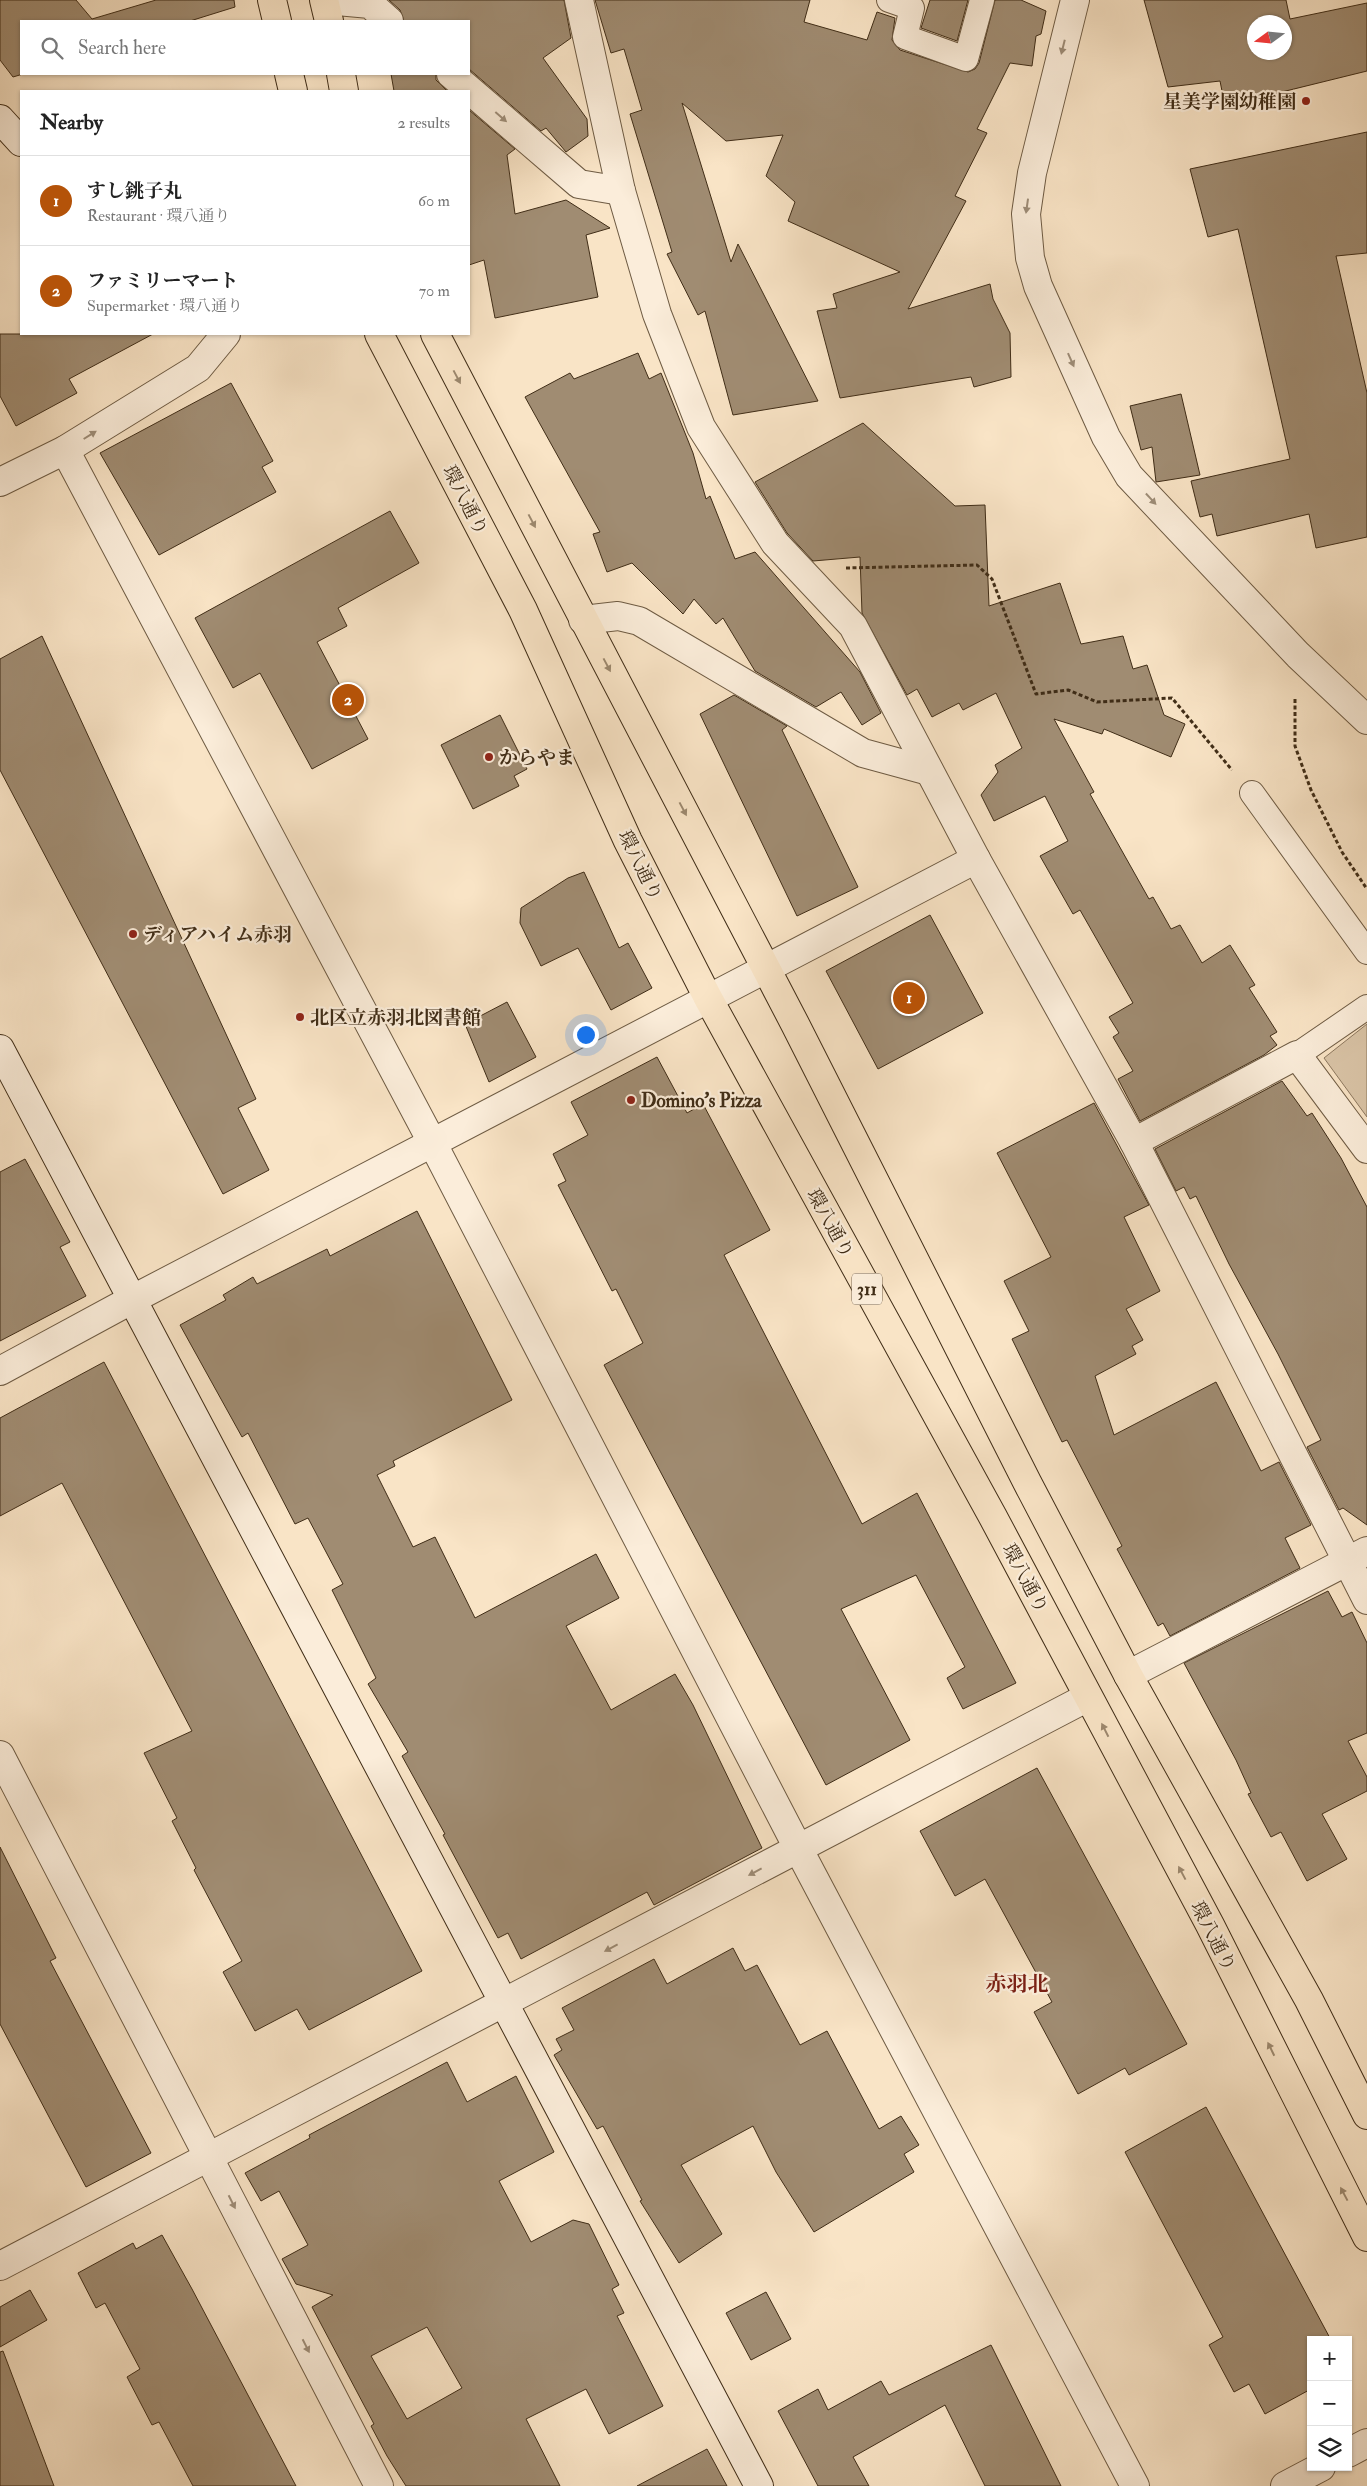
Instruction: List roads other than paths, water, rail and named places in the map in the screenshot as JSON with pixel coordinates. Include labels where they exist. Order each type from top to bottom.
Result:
[{"type":"main road","points":[[272,0],[277,20]]},
{"type":"main road","points":[[325,0],[329,20]]},
{"type":"main road","points":[[289,75],[294,90]]},
{"type":"main road","points":[[340,75],[344,90]]},
{"type":"main road","name":"環八通り","points":[[380,335],[523,610],[624,833],[708,998],[993,1517],[1210,1925],[1367,2237]]},
{"type":"main road","points":[[436,335],[765,969],[1128,1675],[1309,2000],[1367,2115]]},
{"type":"street","points":[[325,0],[370,4],[388,20]]},
{"type":"street","points":[[579,0],[621,192],[657,314],[701,426],[774,543],[853,626],[976,859],[1134,1142],[1357,1556],[1367,1600]]},
{"type":"street","points":[[1075,0],[1032,173],[1026,214],[1030,258],[1038,286],[1106,437],[1129,476],[1298,656],[1367,720]]},
{"type":"street","points":[[452,75],[470,90]]},
{"type":"street","points":[[470,90],[579,184],[621,192]]},
{"type":"street","points":[[0,119],[20,141]]},
{"type":"street","points":[[0,482],[66,450],[198,368],[225,335]]},
{"type":"street","points":[[66,450],[433,1144],[798,1850],[1135,2486]]},
{"type":"street","points":[[583,620],[618,616],[639,620],[863,753],[929,770]]},
{"type":"street","points":[[0,1371],[133,1299],[976,859]]},
{"type":"street","points":[[0,1049],[506,2003],[759,2486]]},
{"type":"street","points":[[1134,1142],[1297,1055],[1367,1148]]},
{"type":"street","points":[[1128,1675],[1357,1556]]},
{"type":"street","points":[[0,2266],[1088,1697]]},
{"type":"street","points":[[0,1755],[379,2486]]},
{"type":"street","points":[[1352,2451],[1367,2443]]},
{"type":"street","points":[[1285,2486],[1313,2471]]},
{"type":"lane","points":[[889,0],[912,8],[905,37],[966,59],[982,0]]},
{"type":"lane","points":[[1252,793],[1367,952]]},
{"type":"lane","points":[[1297,1055],[1367,1007]]},
{"type":"place","name":"星美学園幼稚園","points":[[1306,101]]},
{"type":"place","name":"ファミリーマート","points":[[348,700]]},
{"type":"place","name":"からやま","points":[[489,757]]},
{"type":"place","name":"ディアハイム赤羽","points":[[133,934]]},
{"type":"place","name":"すし銚子丸","points":[[909,998]]},
{"type":"place","name":"北区立赤羽北図書館","points":[[300,1017]]},
{"type":"place","name":"Domino's Pizza","points":[[631,1100]]},
{"type":"district","name":"赤羽北","points":[[1017,1984]]}]
